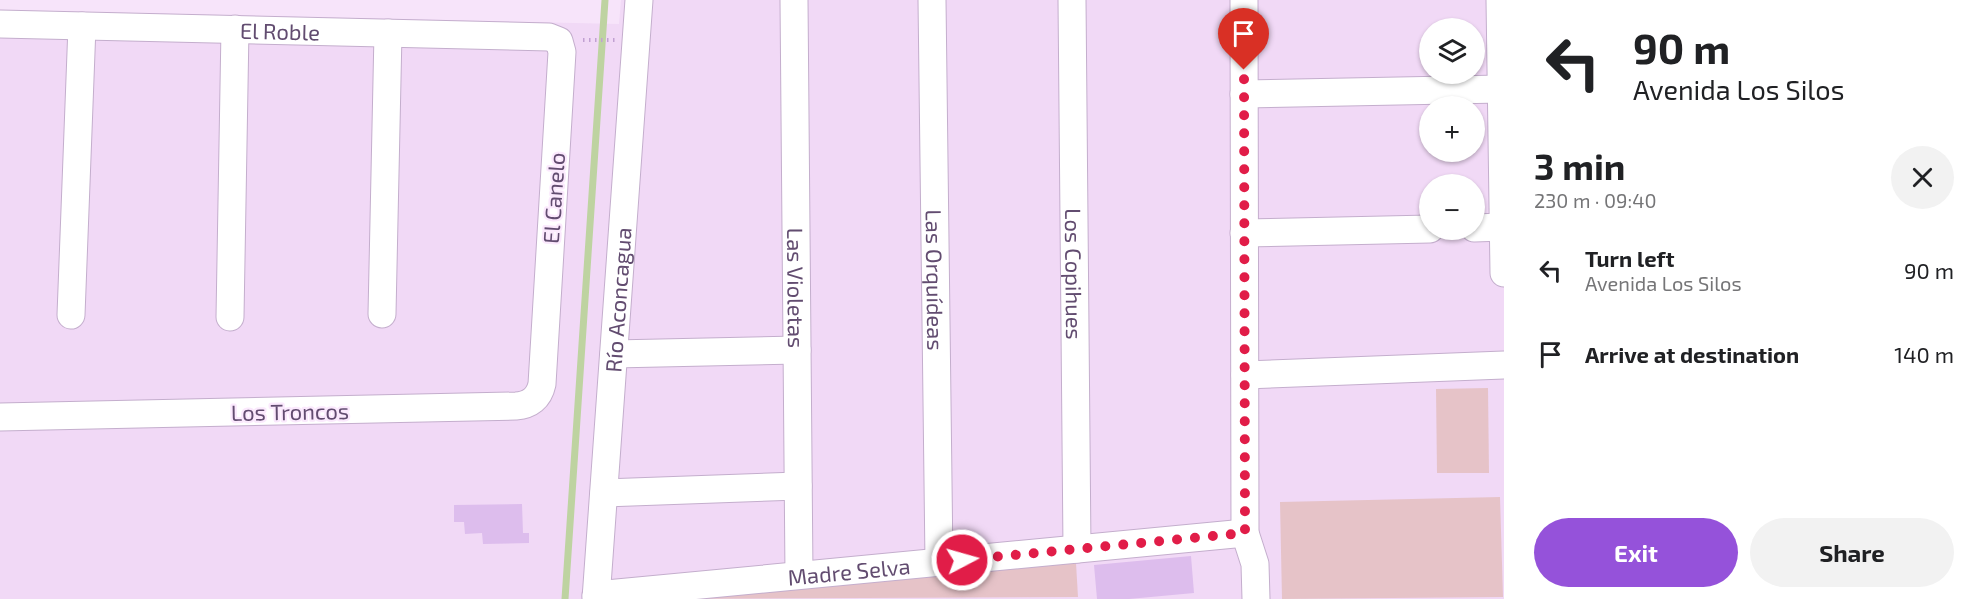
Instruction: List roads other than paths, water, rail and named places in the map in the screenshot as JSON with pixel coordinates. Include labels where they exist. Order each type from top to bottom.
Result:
[{"type":"street","name":"Río Aconcagua","points":[[596,597],[639,0]]},
{"type":"street","name":"Las Violetas","points":[[794,0],[799,575]]},
{"type":"street","name":"Las Orquídeas","points":[[932,0],[939,562]]},
{"type":"street","name":"Los Copihues","points":[[1072,0],[1077,549]]},
{"type":"street","points":[[1244,0],[1245,533],[1255,564],[1256,599]]},
{"type":"street","points":[[1500,0],[1504,273]]},
{"type":"street","name":"El Roble","points":[[0,24],[549,37],[559,41]]},
{"type":"street","points":[[71,315],[82,26]]},
{"type":"street","points":[[230,317],[235,29]]},
{"type":"street","points":[[382,314],[388,33]]},
{"type":"street","name":"El Canelo","points":[[544,357],[562,52],[559,41]]},
{"type":"street","points":[[1244,94],[1501,89]]},
{"type":"street","points":[[1485,228],[1503,227]]},
{"type":"street","points":[[1244,233],[1419,229]]},
{"type":"street","points":[[614,354],[797,350]]},
{"type":"street","name":"Los Troncos","points":[[0,417],[522,405],[533,400],[540,390],[544,357]]},
{"type":"street","points":[[1245,375],[1504,365]]},
{"type":"street","points":[[604,494],[798,486]]},
{"type":"street","name":"Madre Selva","points":[[596,597],[799,575],[1245,533]]},
{"type":"waterway","points":[[565,599],[605,0]]}]
